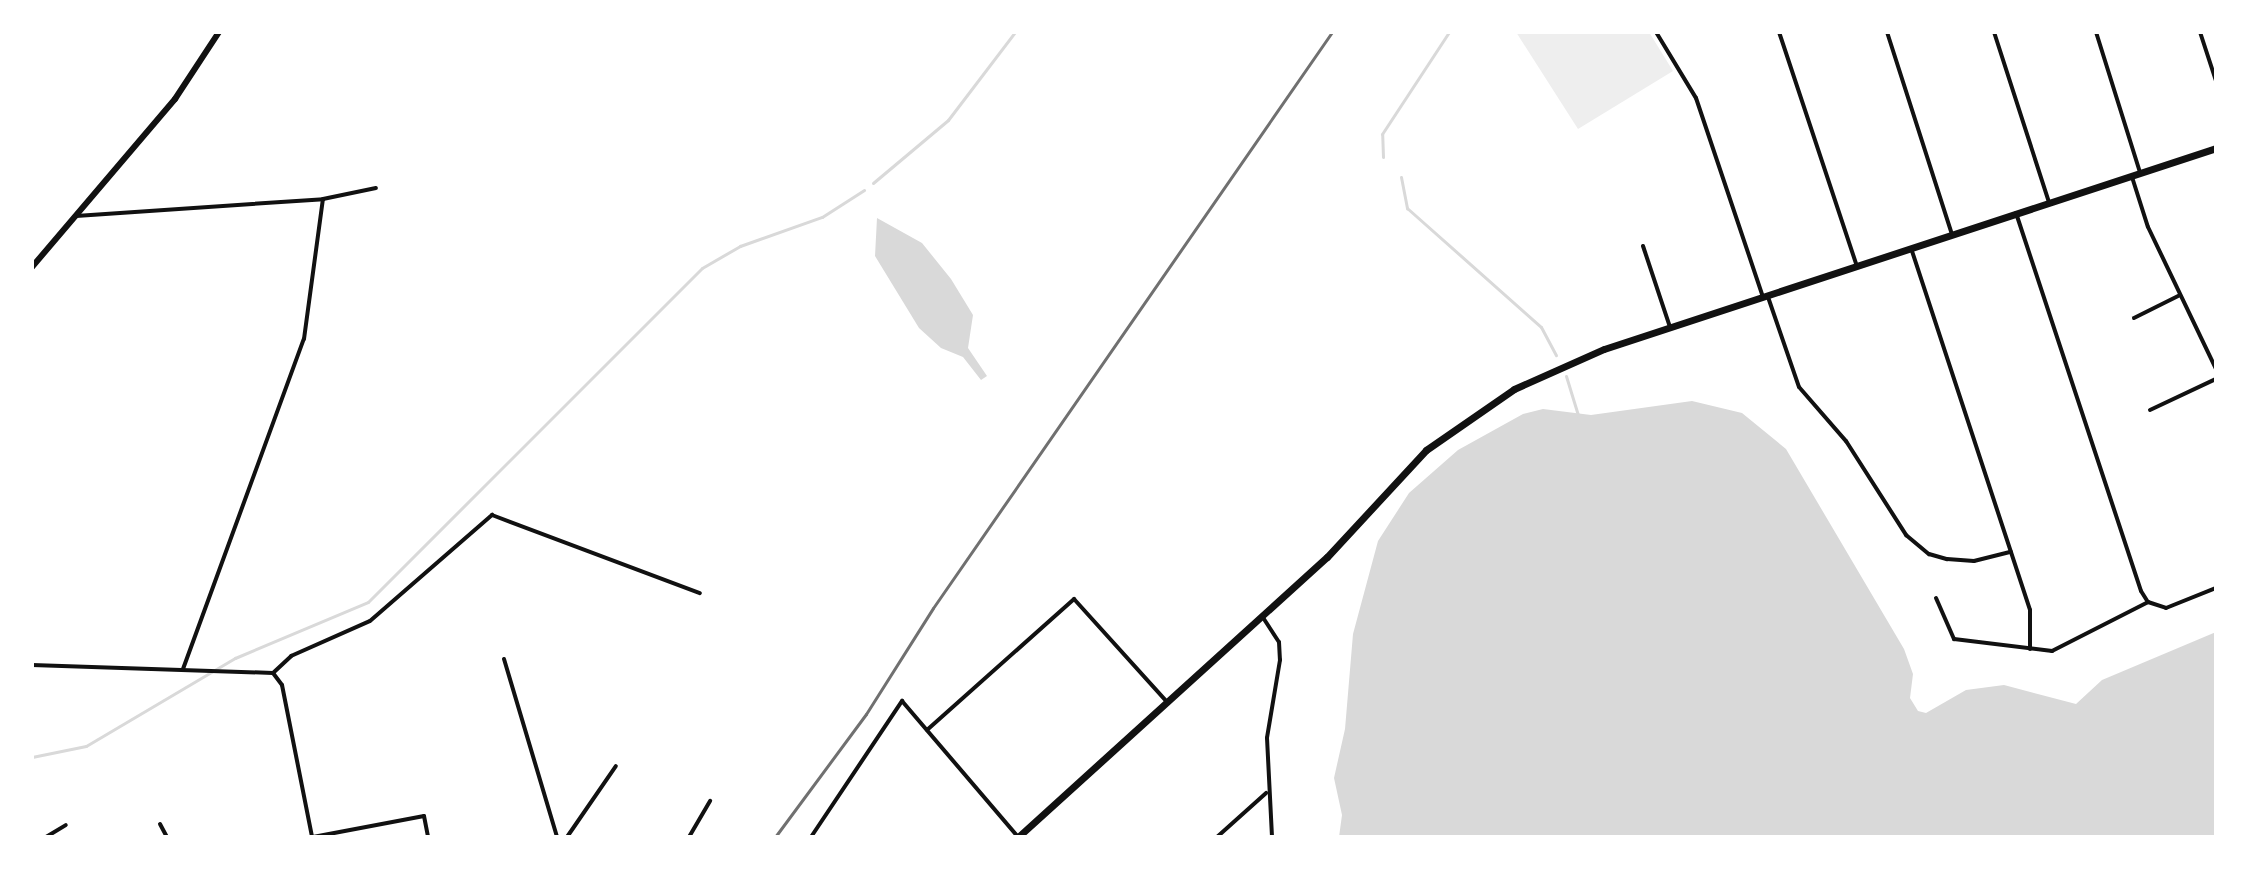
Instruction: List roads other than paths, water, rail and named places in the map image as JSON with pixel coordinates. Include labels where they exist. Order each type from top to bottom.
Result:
[{"type":"main road","points":[[1018,837],[1341,542],[1426,450],[1467,419],[1548,371],[1670,327],[2216,148]]},
{"type":"street","points":[[32,267],[175,99],[219,32]]},
{"type":"street","points":[[1656,32],[1696,98],[1799,387],[1846,441],[1906,535],[1929,554],[1974,561],[2011,552]]},
{"type":"street","points":[[1779,32],[1857,266]]},
{"type":"street","points":[[1887,32],[1952,234]]},
{"type":"street","points":[[1994,32],[2049,202]]},
{"type":"street","points":[[2096,32],[2140,172]]},
{"type":"street","points":[[2200,32],[2216,81]]},
{"type":"street","points":[[2131,175],[2180,295],[2216,369]]},
{"type":"street","points":[[75,216],[323,199],[376,188]]},
{"type":"street","points":[[183,669],[304,339],[323,199]]},
{"type":"street","points":[[2016,213],[2148,602]]},
{"type":"street","points":[[1643,246],[1670,327]]},
{"type":"street","points":[[1911,248],[2034,622],[2030,649]]},
{"type":"street","points":[[2134,318],[2180,295]]},
{"type":"street","points":[[2150,410],[2216,379]]},
{"type":"street","points":[[273,673],[291,656],[370,621],[492,515],[700,593]]},
{"type":"street","points":[[1936,598],[1954,639],[2030,649],[2062,648],[2148,602],[2176,607],[2216,588]]},
{"type":"street","points":[[927,730],[1074,599],[1167,702]]},
{"type":"street","points":[[1262,616],[1279,642],[1280,660],[1267,738],[1266,793],[1272,837]]},
{"type":"street","points":[[504,659],[557,837]]},
{"type":"street","points":[[32,665],[236,669],[273,673],[282,685],[311,837],[424,816],[428,837]]},
{"type":"street","points":[[811,837],[902,701],[1018,837]]},
{"type":"street","points":[[567,837],[616,766]]},
{"type":"street","points":[[1217,837],[1266,793]]},
{"type":"street","points":[[689,837],[710,801]]},
{"type":"street","points":[[160,824],[167,837]]},
{"type":"street","points":[[46,837],[66,825]]},
{"type":"waterway","points":[[873,183],[948,120],[1015,32]]},
{"type":"waterway","points":[[1383,157],[1382,134],[1449,32]]},
{"type":"waterway","points":[[1401,177],[1407,208],[1541,327],[1556,355]]},
{"type":"waterway","points":[[32,757],[86,746],[235,658],[368,602],[702,268],[740,246],[822,217],[864,190]]},
{"type":"waterway","points":[[1566,376],[1578,415]]},
{"type":"railway","points":[[775,837],[866,714],[933,608],[1332,32]]}]
